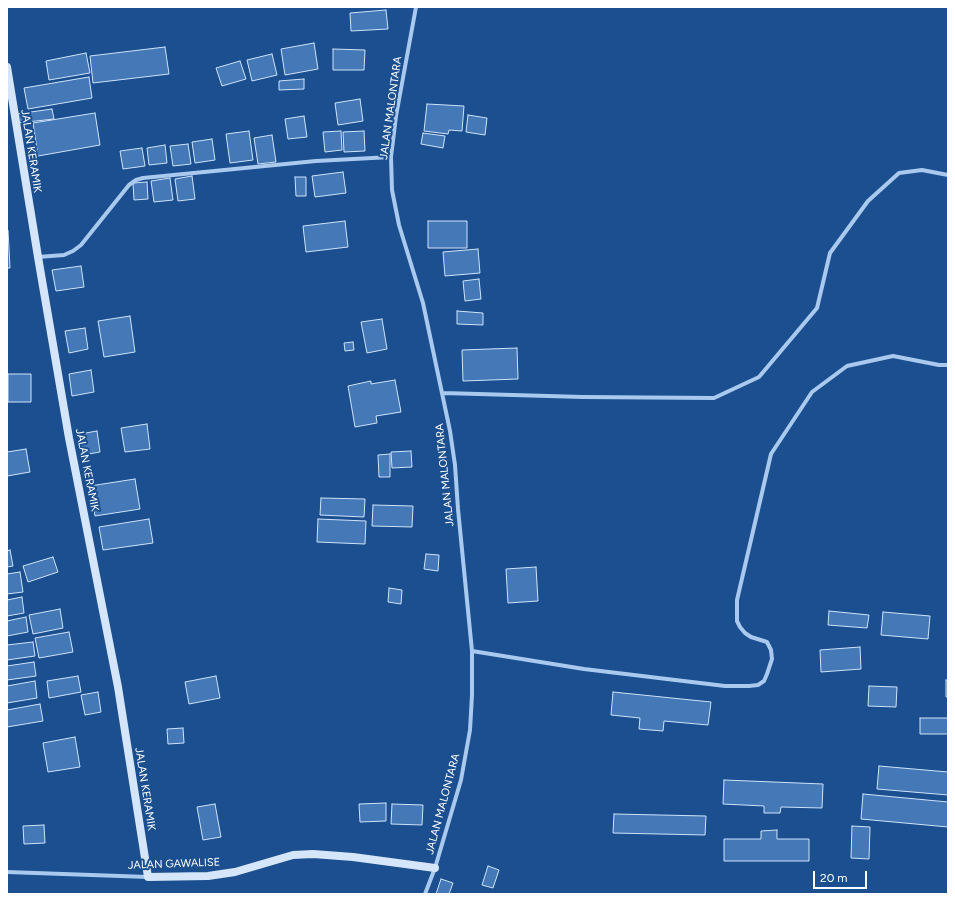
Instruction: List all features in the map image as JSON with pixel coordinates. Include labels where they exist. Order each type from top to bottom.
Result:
[{"type":"street","name":"JALAN MALONTARA","points":[[416,7],[396,116],[391,157],[392,190],[399,225],[423,303],[443,393],[455,465],[472,651],[470,730],[461,780],[435,868],[424,894]]},
{"type":"street","name":"JALAN KERAMIK","points":[[7,66],[69,438],[118,687],[148,877]]},
{"type":"street","points":[[38,258],[64,255],[81,245],[129,185],[136,180],[143,178],[316,161],[391,157]]},
{"type":"street","points":[[443,393],[714,398],[759,377],[817,308],[830,253],[868,201],[899,173],[922,170],[948,175]]},
{"type":"street","points":[[472,651],[584,669],[725,686],[758,685],[764,681],[768,674],[772,659],[771,650],[766,642],[751,637],[740,627],[737,621],[737,600],[771,454],[812,392],[847,366],[893,356],[939,365],[948,365]]},
{"type":"street","name":"JALAN GAWALISE","points":[[7,872],[148,877],[214,875],[235,872],[293,855],[313,854],[352,857],[435,868]]},
{"type":"building","points":[[386,10],[388,29],[351,31],[350,13]]},
{"type":"building","points":[[314,43],[318,69],[285,75],[281,49]]},
{"type":"building","points":[[165,47],[169,74],[93,83],[90,56]]},
{"type":"building","points":[[333,49],[365,50],[364,70],[333,70]]},
{"type":"building","points":[[86,53],[90,73],[49,80],[46,61]]},
{"type":"building","points":[[272,54],[277,75],[252,81],[247,60]]},
{"type":"building","points":[[240,61],[246,79],[222,86],[216,68]]},
{"type":"building","points":[[89,77],[92,98],[28,109],[24,88]]},
{"type":"building","points":[[304,79],[304,89],[279,90],[279,81]]},
{"type":"building","points":[[360,99],[363,121],[338,125],[335,103]]},
{"type":"building","points":[[427,104],[464,106],[462,131],[449,130],[448,134],[424,131]]},
{"type":"building","points":[[52,109],[54,119],[18,123],[17,114]]},
{"type":"building","points":[[95,113],[100,145],[38,156],[33,123]]},
{"type":"building","points":[[468,115],[487,118],[485,135],[466,132]]},
{"type":"building","points":[[304,116],[307,137],[288,139],[285,119]]},
{"type":"building","points":[[249,131],[253,160],[230,163],[226,134]]},
{"type":"building","points":[[341,131],[342,150],[325,152],[323,132]]},
{"type":"building","points":[[364,131],[365,151],[344,152],[343,132]]},
{"type":"building","points":[[423,133],[445,136],[443,148],[421,144]]},
{"type":"building","points":[[272,135],[276,162],[258,164],[254,138]]},
{"type":"building","points":[[212,139],[215,160],[195,163],[192,142]]},
{"type":"building","points":[[188,144],[191,164],[173,166],[170,146]]},
{"type":"building","points":[[165,145],[167,163],[149,165],[147,148]]},
{"type":"building","points":[[142,148],[145,166],[123,169],[120,151]]},
{"type":"building","points":[[343,172],[346,193],[315,197],[312,176]]},
{"type":"building","points":[[192,176],[195,199],[178,201],[175,179]]},
{"type":"building","points":[[295,177],[306,177],[306,196],[296,196]]},
{"type":"building","points":[[170,178],[173,200],[154,202],[151,181]]},
{"type":"building","points":[[147,182],[148,199],[134,200],[133,183]]},
{"type":"building","points":[[345,221],[348,247],[306,252],[303,226]]},
{"type":"building","points":[[428,221],[467,221],[467,248],[428,248]]},
{"type":"building","points":[[8,230],[10,268],[7,268]]},
{"type":"building","points":[[478,249],[480,273],[445,276],[443,252]]},
{"type":"building","points":[[81,266],[84,287],[56,291],[52,270]]},
{"type":"building","points":[[479,279],[481,299],[465,301],[463,281]]},
{"type":"building","points":[[457,311],[483,313],[483,325],[457,324]]},
{"type":"building","points":[[130,316],[135,352],[104,357],[98,321]]},
{"type":"building","points":[[382,319],[387,349],[367,353],[361,322]]},
{"type":"building","points":[[85,328],[88,349],[69,353],[65,331]]},
{"type":"building","points":[[353,342],[354,350],[345,351],[344,343]]},
{"type":"building","points":[[517,348],[518,379],[463,381],[462,350]]},
{"type":"building","points":[[91,370],[94,392],[72,396],[69,374]]},
{"type":"building","points":[[8,374],[31,374],[31,402],[8,402]]},
{"type":"building","points":[[395,380],[401,412],[376,416],[377,423],[355,427],[348,386],[371,381],[371,384]]},
{"type":"building","points":[[147,424],[150,449],[125,452],[121,428]]},
{"type":"building","points":[[97,431],[100,452],[83,455],[80,434]]},
{"type":"building","points":[[26,449],[30,472],[7,476],[7,452]]},
{"type":"building","points":[[411,451],[412,467],[392,468],[391,452]]},
{"type":"building","points":[[390,454],[390,477],[379,477],[378,455]]},
{"type":"building","points":[[135,479],[140,509],[95,516],[90,486]]},
{"type":"building","points":[[321,498],[365,499],[364,517],[320,515]]},
{"type":"building","points":[[373,505],[413,506],[412,527],[372,526]]},
{"type":"building","points":[[149,519],[153,543],[103,550],[99,527]]},
{"type":"building","points":[[318,519],[366,521],[365,544],[317,542]]},
{"type":"building","points":[[10,550],[13,566],[7,567],[7,551]]},
{"type":"building","points":[[426,554],[439,555],[438,571],[424,569]]},
{"type":"building","points":[[53,557],[58,572],[28,582],[23,566]]},
{"type":"building","points":[[536,567],[538,601],[508,603],[506,569]]},
{"type":"building","points":[[20,572],[23,592],[7,594],[7,574]]},
{"type":"building","points":[[389,588],[402,590],[401,604],[388,602]]},
{"type":"building","points":[[22,597],[24,613],[7,616],[7,600]]},
{"type":"building","points":[[60,609],[63,628],[33,634],[29,615]]},
{"type":"building","points":[[829,611],[869,615],[867,628],[828,625]]},
{"type":"building","points":[[883,612],[930,616],[928,639],[881,635]]},
{"type":"building","points":[[26,617],[28,632],[7,636],[7,621]]},
{"type":"building","points":[[69,632],[73,652],[39,658],[35,638]]},
{"type":"building","points":[[33,642],[35,656],[7,660],[7,645]]},
{"type":"building","points":[[860,647],[861,669],[821,672],[820,650]]},
{"type":"building","points":[[34,662],[36,676],[7,680],[7,666]]},
{"type":"building","points":[[78,676],[81,692],[49,698],[47,681]]},
{"type":"building","points":[[216,676],[220,698],[189,704],[185,682]]},
{"type":"building","points":[[946,680],[948,680],[948,697],[946,697]]},
{"type":"building","points":[[35,681],[37,698],[7,703],[7,686]]},
{"type":"building","points":[[869,686],[897,687],[896,707],[868,706]]},
{"type":"building","points":[[98,692],[101,712],[85,715],[81,695]]},
{"type":"building","points":[[613,692],[711,702],[708,725],[664,721],[663,731],[639,729],[640,718],[611,715]]},
{"type":"building","points":[[40,704],[43,721],[7,727],[7,710]]},
{"type":"building","points":[[920,718],[948,718],[948,734],[920,734]]},
{"type":"building","points":[[183,728],[184,743],[168,744],[167,729]]},
{"type":"building","points":[[75,737],[80,767],[48,772],[43,743]]},
{"type":"building","points":[[879,766],[948,772],[948,795],[877,789]]},
{"type":"building","points":[[724,780],[823,784],[822,808],[781,807],[780,813],[764,813],[764,806],[723,804]]},
{"type":"building","points":[[863,794],[948,802],[948,827],[861,819]]},
{"type":"building","points":[[386,803],[386,821],[360,822],[359,804]]},
{"type":"building","points":[[215,804],[221,837],[203,840],[197,807]]},
{"type":"building","points":[[392,804],[423,805],[422,825],[391,824]]},
{"type":"building","points":[[614,814],[706,816],[705,835],[613,833]]},
{"type":"building","points":[[44,825],[45,843],[24,844],[23,826]]},
{"type":"building","points":[[852,826],[870,827],[869,859],[851,858]]},
{"type":"building","points":[[777,830],[777,839],[809,839],[809,861],[724,861],[724,839],[761,839],[761,831]]},
{"type":"building","points":[[488,866],[499,870],[493,888],[482,885]]},
{"type":"building","points":[[441,879],[453,883],[449,894],[436,894]]}]
